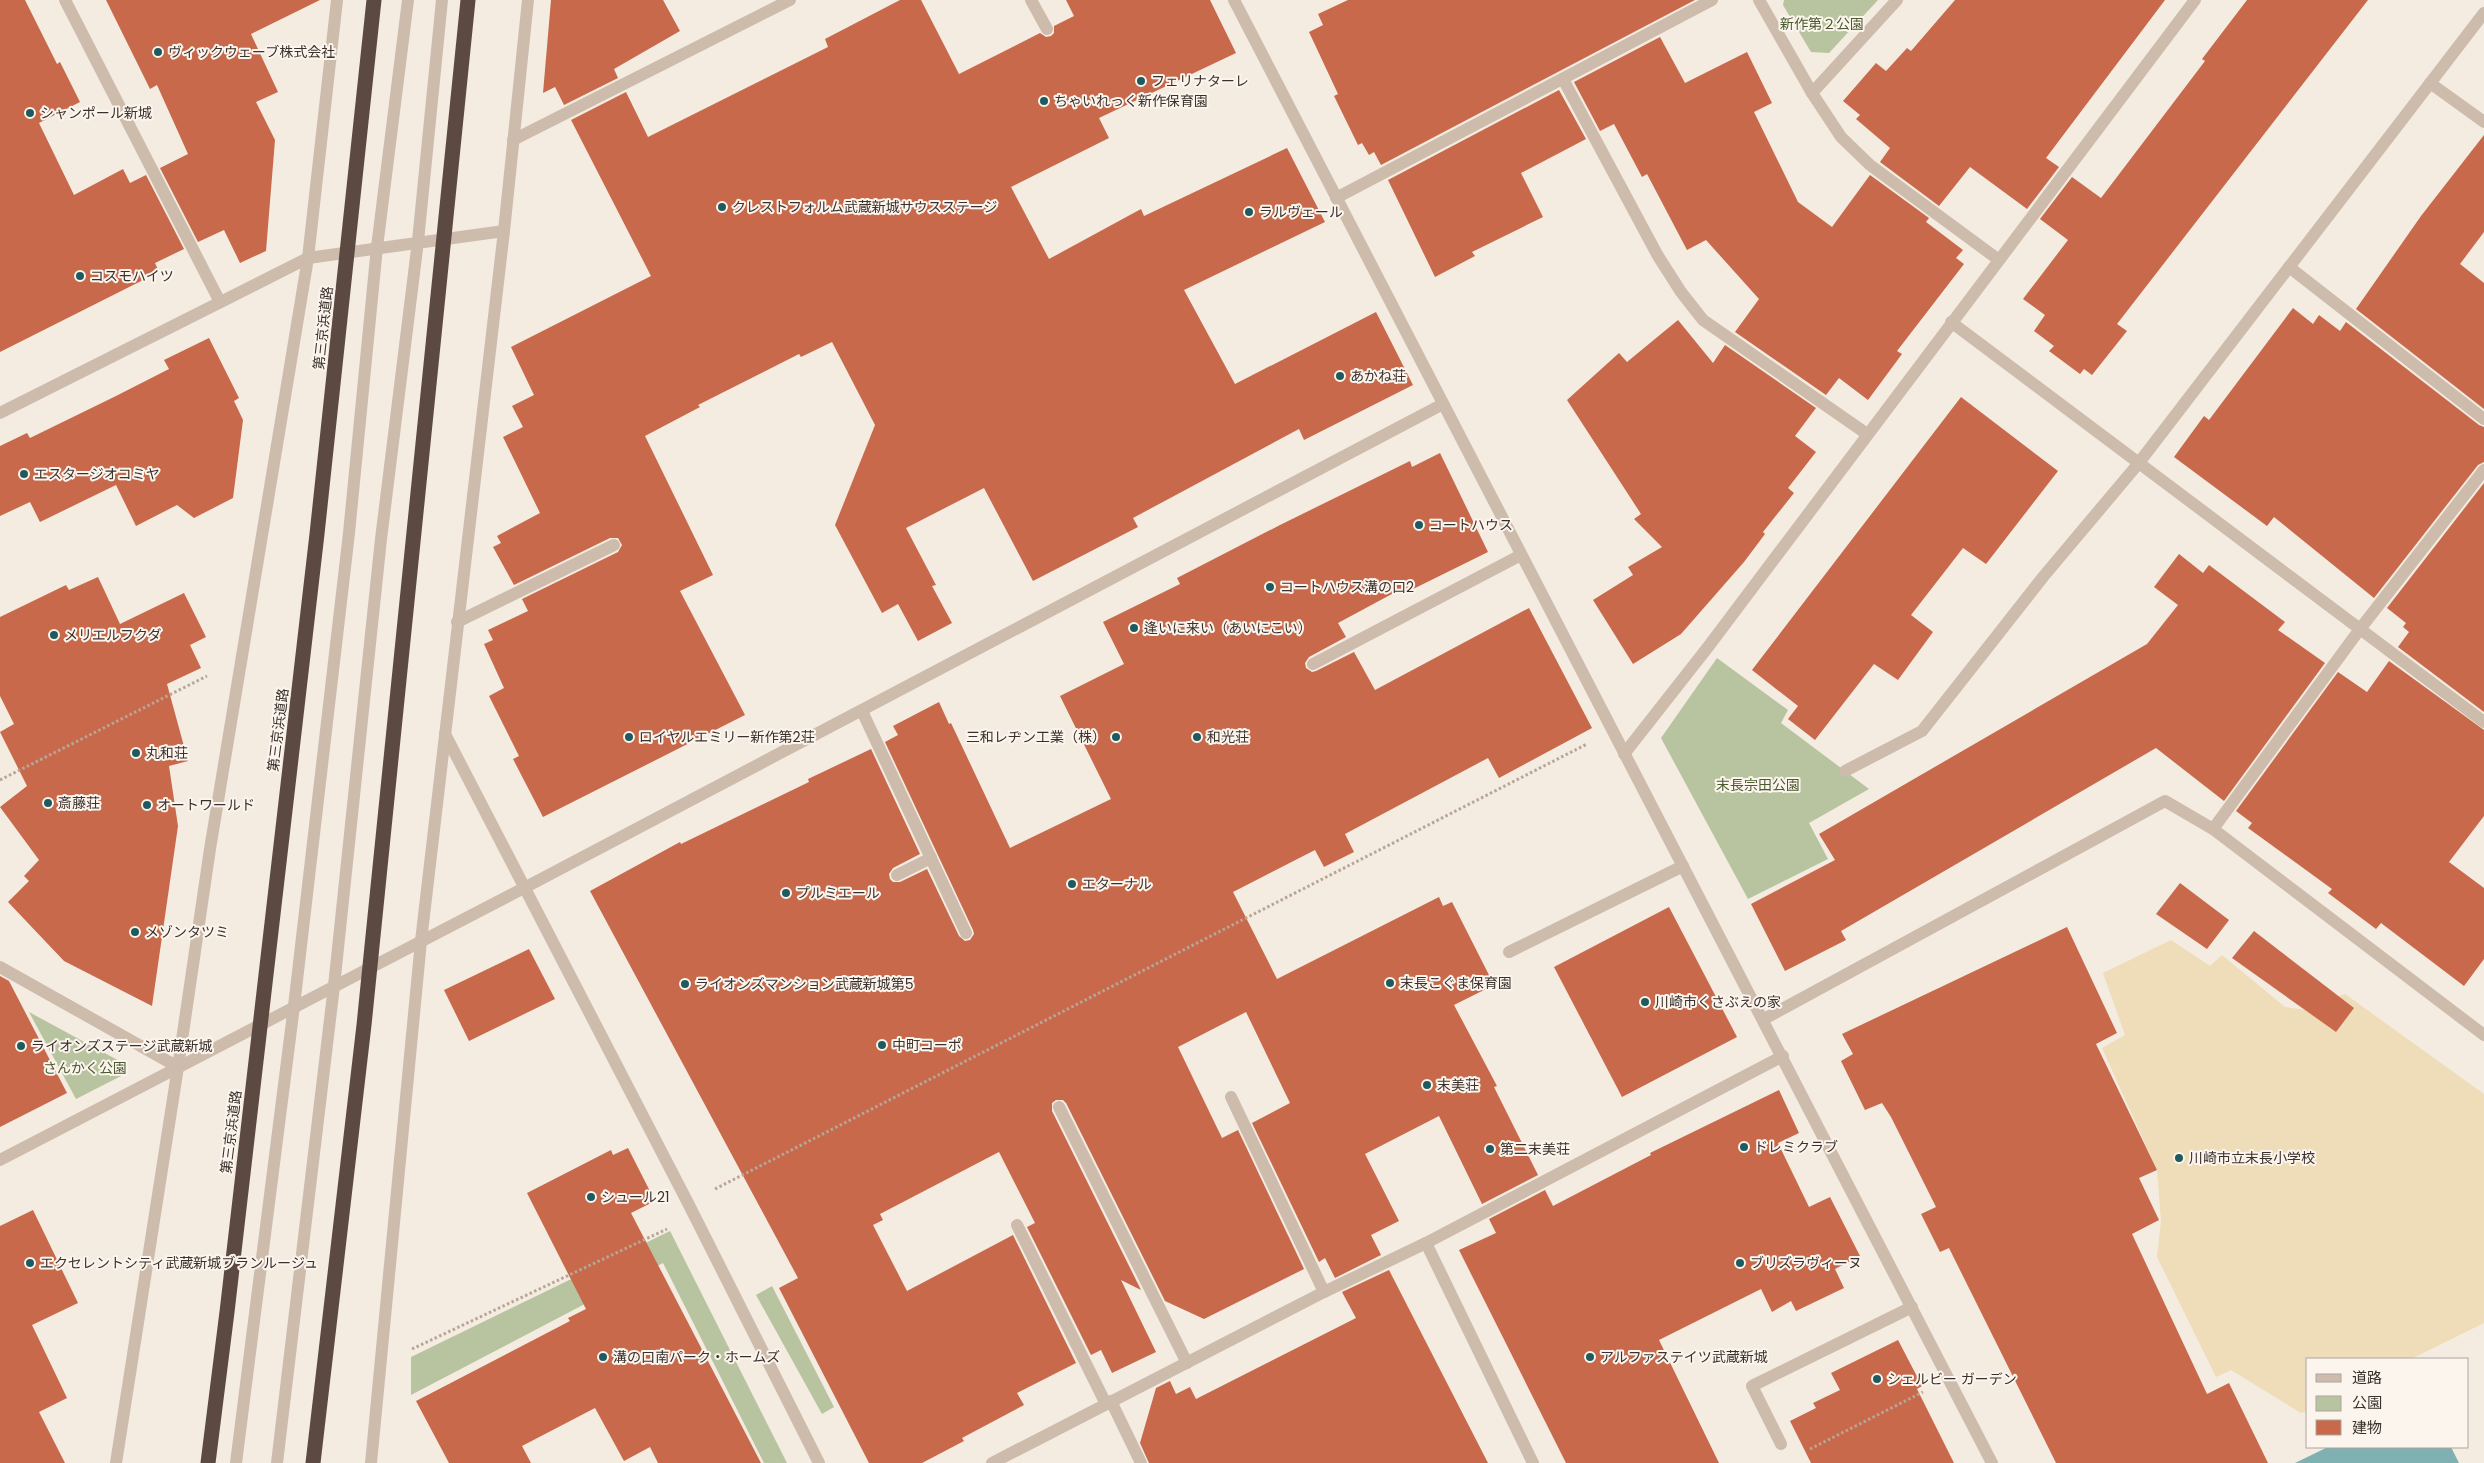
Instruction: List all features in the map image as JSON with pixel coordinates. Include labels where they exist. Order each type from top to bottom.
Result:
[{"type":"highway","name":"第三京浜道路","points":[[208,1463],[315,544],[374,0]]},
{"type":"highway","points":[[313,1463],[365,1015],[468,0]]},
{"type":"street","points":[[65,0],[220,302]]},
{"type":"street","points":[[116,1463],[210,849],[308,258],[337,0]]},
{"type":"street","points":[[236,1463],[294,1006],[349,533],[377,247],[408,0]]},
{"type":"street","points":[[277,1463],[334,986],[381,539],[418,241],[442,0]]},
{"type":"street","points":[[371,1463],[421,941],[504,231],[528,0]]},
{"type":"street","points":[[513,140],[790,0]]},
{"type":"street","points":[[1031,0],[1047,30]]},
{"type":"street","points":[[1235,0],[1612,731],[1764,1019],[1992,1463]]},
{"type":"street","points":[[1336,198],[1712,0]]},
{"type":"street","points":[[1760,0],[1812,93],[1841,137],[1870,165],[1999,260]]},
{"type":"street","points":[[1812,93],[1897,0]]},
{"type":"street","points":[[1624,754],[1708,647],[2195,0]]},
{"type":"street","points":[[1845,771],[1922,731],[2044,577],[2138,464],[2484,13]]},
{"type":"street","points":[[1563,79],[1658,256],[1681,292],[1703,320],[1867,434]]},
{"type":"street","points":[[2430,83],[2484,122]]},
{"type":"street","points":[[0,413],[308,258],[418,241],[504,231]]},
{"type":"street","points":[[2289,267],[2484,419]]},
{"type":"street","points":[[1951,322],[2484,722]]},
{"type":"street","points":[[0,1160],[524,888],[1443,404]]},
{"type":"street","points":[[2213,829],[2360,629],[2484,470]]},
{"type":"street","points":[[457,622],[614,545]]},
{"type":"street","points":[[1313,664],[1521,555]]},
{"type":"street","points":[[862,710],[966,933]]},
{"type":"street","points":[[445,734],[688,1203],[819,1463]]},
{"type":"street","points":[[1764,1019],[2165,801],[2213,829],[2484,1035]]},
{"type":"street","points":[[897,875],[931,858]]},
{"type":"street","points":[[1509,952],[1683,866]]},
{"type":"street","points":[[0,966],[178,1067]]},
{"type":"street","points":[[992,1463],[1324,1292],[1426,1243],[1783,1056]]},
{"type":"street","points":[[1231,1097],[1324,1292]]},
{"type":"street","points":[[1059,1107],[1187,1363]]},
{"type":"street","points":[[1016,1225],[1141,1463]]},
{"type":"street","points":[[1426,1243],[1533,1463]]},
{"type":"street","points":[[1781,1444],[1752,1386],[1912,1307]]},
{"type":"path","points":[[0,780],[214,672]]},
{"type":"path","points":[[688,1203],[1612,731]]},
{"type":"path","points":[[405,1353],[694,1216]]},
{"type":"path","points":[[1809,1450],[1924,1392]]},
{"type":"green space","name":"新作第２公園","points":[[1784,0],[1878,0],[1829,53],[1811,52],[1783,5]]},
{"type":"green space","name":"末長宗田公園","points":[[1717,658],[1788,710],[1781,723],[1869,789],[1809,823],[1828,859],[1748,899],[1661,738]]},
{"type":"green space","name":"さんかく公園","points":[[29,1012],[123,1063],[127,1073],[76,1099]]},
{"type":"green space","points":[[670,1231],[787,1463],[764,1463],[663,1263],[411,1395],[411,1357]]},
{"type":"green space","points":[[772,1286],[834,1407],[822,1414],[756,1295]]},
{"type":"sand","points":[[2171,940],[2210,966],[2222,955],[2285,1007],[2306,1010],[2345,994],[2484,1094],[2484,1323],[2413,1358],[2306,1358],[2306,1411],[2301,1413],[2231,1370],[2216,1377],[2157,1257],[2161,1221],[2157,1170],[2102,1048],[2125,1035],[2103,973]]},
{"type":"water","points":[[2326,1448],[2452,1448],[2459,1463],[2295,1463]]},
{"type":"building","points":[[0,0],[25,0],[57,64],[60,62],[80,102],[39,123],[74,195],[123,169],[130,183],[146,175],[184,249],[155,263],[159,272],[0,352]]},
{"type":"building","points":[[106,0],[320,0],[251,34],[278,92],[256,102],[275,140],[266,251],[240,263],[224,230],[198,242],[160,168],[188,154],[157,85],[150,89]]},
{"type":"building","points":[[551,0],[663,0],[680,31],[614,69],[618,78],[564,105],[555,87],[543,93]]},
{"type":"building","points":[[900,0],[921,0],[959,74],[1040,33],[1046,37],[1051,36],[1054,33],[1054,26],[1074,16],[1066,0],[1210,0],[1236,53],[1099,118],[1109,138],[1011,187],[1049,259],[1141,209],[1144,216],[1287,148],[1325,222],[1184,290],[1235,384],[1376,312],[1413,385],[1304,440],[1299,429],[1133,518],[1138,527],[1033,581],[984,488],[906,528],[936,585],[932,586],[952,623],[918,641],[898,604],[882,613],[835,525],[875,425],[832,342],[801,357],[799,354],[698,405],[700,407],[645,436],[713,575],[680,591],[745,715],[543,817],[513,759],[519,756],[489,696],[504,688],[484,644],[493,640],[488,630],[528,611],[522,599],[618,552],[622,545],[618,538],[610,538],[514,585],[493,547],[501,543],[497,536],[540,513],[503,437],[523,427],[512,406],[534,395],[511,347],[651,276],[571,120],[626,92],[648,137],[828,47],[825,39]]},
{"type":"building","points":[[1348,0],[1695,0],[1381,165],[1374,152],[1369,155],[1362,143],[1358,145],[1334,96],[1338,94],[1309,32],[1323,25],[1318,14]]},
{"type":"building","points":[[1955,0],[2165,0],[2046,158],[2059,167],[2027,209],[1970,167],[1939,206],[1880,162],[1890,148],[1856,119],[1860,115],[1843,101],[1876,63],[1886,71],[1907,48],[1911,51]]},
{"type":"building","points":[[2247,0],[2368,0],[2117,324],[2127,331],[2092,375],[2084,369],[2080,374],[2049,351],[2054,346],[2034,331],[2045,315],[2023,299],[2068,240],[2040,219],[2072,177],[2101,198],[2205,61],[2202,59]]},
{"type":"building","points":[[1660,37],[1685,83],[1747,52],[1772,103],[1754,112],[1798,202],[1832,227],[1870,175],[1929,218],[1926,222],[1963,250],[1956,258],[1964,264],[1897,351],[1902,354],[1868,400],[1839,378],[1826,395],[1735,332],[1759,299],[1706,240],[1687,250],[1647,174],[1642,177],[1614,124],[1600,131],[1574,82]]},
{"type":"building","points":[[1559,90],[1586,139],[1521,173],[1543,217],[1472,252],[1475,256],[1435,277],[1388,180]]},
{"type":"building","points":[[2484,135],[2484,232],[2460,264],[2484,283],[2484,409],[2356,309],[2421,216]]},
{"type":"building","points":[[2293,308],[2313,324],[2319,315],[2340,331],[2346,322],[2484,427],[2484,462],[2478,465],[2374,598],[2274,517],[2267,526],[2174,457],[2204,416],[2209,420]]},
{"type":"building","points":[[1678,320],[1713,363],[1725,345],[1816,408],[1795,436],[1816,452],[1788,488],[1794,493],[1763,532],[1765,534],[1744,562],[1681,634],[1633,664],[1593,600],[1633,575],[1628,567],[1662,547],[1634,519],[1641,514],[1567,400],[1619,353],[1627,362]]},
{"type":"building","points":[[209,338],[239,398],[234,401],[243,420],[233,498],[194,518],[177,505],[136,526],[116,485],[40,522],[30,502],[0,516],[0,446],[27,433],[30,438],[169,369],[164,360]]},
{"type":"building","points":[[1961,397],[2058,471],[1986,564],[1963,548],[1911,615],[1933,632],[1898,680],[1874,664],[1815,740],[1788,719],[1798,706],[1752,670]]},
{"type":"building","points":[[1440,453],[1488,552],[1405,593],[1403,588],[1338,623],[1346,637],[1309,657],[1305,663],[1306,668],[1312,672],[1316,671],[1354,652],[1375,690],[1529,608],[1592,728],[1499,778],[1488,758],[1345,834],[1354,852],[1324,867],[1315,850],[1233,892],[1277,979],[1439,897],[1443,906],[1452,902],[1490,977],[1482,981],[1486,989],[1454,1005],[1497,1086],[1494,1087],[1538,1175],[1482,1204],[1439,1116],[1365,1154],[1399,1221],[1371,1235],[1381,1255],[1335,1278],[1325,1258],[1319,1262],[1252,1123],[1290,1103],[1246,1012],[1178,1047],[1222,1138],[1238,1130],[1304,1269],[1204,1319],[1165,1301],[1066,1103],[1063,1100],[1056,1100],[1052,1103],[1052,1111],[1141,1290],[1121,1280],[1156,1352],[1112,1373],[1101,1350],[1091,1355],[1027,1227],[1035,1223],[999,1152],[880,1214],[883,1220],[873,1225],[907,1291],[1013,1235],[1076,1363],[1017,1393],[1024,1405],[962,1438],[964,1441],[922,1463],[869,1463],[779,1288],[798,1278],[590,891],[680,842],[681,844],[809,782],[808,779],[871,749],[920,854],[893,868],[889,874],[890,879],[893,882],[900,882],[927,869],[959,936],[965,941],[970,940],[974,934],[973,930],[885,742],[898,735],[893,726],[939,702],[949,724],[951,723],[1010,848],[1111,799],[1060,696],[1124,664],[1103,622],[1180,584],[1177,578],[1280,525],[1410,461],[1412,467]]},
{"type":"building","points":[[2484,483],[2484,712],[2398,647],[2409,632],[2403,627],[2406,623],[2387,608]]},
{"type":"building","points":[[2179,554],[2203,573],[2209,565],[2285,622],[2278,630],[2325,663],[2224,801],[2156,748],[1841,931],[1846,940],[1785,971],[1751,904],[1835,860],[1819,834],[2147,644],[2178,605],[2154,587]]},
{"type":"building","points":[[98,577],[120,624],[184,593],[206,637],[190,645],[201,668],[167,684],[188,761],[169,766],[178,826],[152,1006],[64,961],[8,902],[29,881],[24,876],[39,860],[0,807],[27,786],[0,732],[14,724],[0,696],[0,617],[66,585],[69,590]]},
{"type":"building","points":[[2389,661],[2484,730],[2484,816],[2449,862],[2484,888],[2484,959],[2464,986],[2381,923],[2376,929],[2328,893],[2332,889],[2248,828],[2252,823],[2236,811],[2338,672],[2367,692]]},
{"type":"building","points":[[2180,883],[2229,920],[2207,949],[2156,914]]},
{"type":"building","name":"川崎市くさぶえの家","points":[[1669,907],[1737,1037],[1622,1097],[1554,967]]},
{"type":"building","points":[[2067,927],[2117,1033],[2096,1044],[2157,1170],[2139,1178],[2159,1220],[2132,1234],[2207,1394],[2229,1383],[2268,1463],[2056,1463],[1949,1248],[1940,1252],[1921,1214],[1936,1207],[1891,1117],[1882,1103],[1865,1110],[1841,1061],[1853,1054],[1842,1034]]},
{"type":"building","points":[[2254,931],[2354,1008],[2336,1032],[2232,958]]},
{"type":"building","points":[[529,949],[555,999],[469,1041],[444,990]]},
{"type":"building","name":"ライオンズステージ武蔵新城","points":[[0,976],[9,981],[67,1093],[0,1127]]},
{"type":"building","points":[[1779,1090],[1799,1133],[1778,1143],[1809,1207],[1830,1197],[1860,1256],[1835,1269],[1844,1288],[1796,1311],[1791,1301],[1772,1312],[1761,1289],[1659,1340],[1719,1463],[1566,1463],[1459,1250],[1496,1233],[1489,1219],[1545,1190],[1553,1206],[1651,1155],[1650,1153]]},
{"type":"building","name":"溝の口南パーク・ホームズ","points":[[628,1148],[655,1201],[631,1213],[761,1463],[658,1463],[650,1447],[624,1461],[595,1408],[522,1446],[531,1463],[449,1463],[416,1401],[570,1321],[568,1318],[586,1309],[527,1193],[611,1150],[613,1155]]},
{"type":"building","points":[[33,1210],[78,1303],[32,1325],[67,1398],[39,1412],[65,1463],[0,1463],[0,1226]]},
{"type":"building","points":[[1389,1270],[1488,1463],[1149,1463],[1140,1443],[1156,1388],[1170,1381],[1176,1394],[1190,1387],[1196,1399],[1356,1318],[1342,1292]]},
{"type":"building","points":[[1898,1340],[1922,1386],[1917,1389],[1954,1463],[1811,1463],[1790,1421],[1816,1408],[1813,1403],[1840,1390],[1831,1373]]},
{"type":"place","name":"ヴィックウェーブ株式会社","points":[[158,52]]},
{"type":"place","name":"フェリナターレ","points":[[1141,81]]},
{"type":"place","name":"ちゃいれっく新作保育園","points":[[1044,101]]},
{"type":"place","name":"シャンポール新城","points":[[30,113]]},
{"type":"place","name":"クレストフォルム武蔵新城サウスステージ","points":[[722,207]]},
{"type":"place","name":"ラルヴェール","points":[[1249,212]]},
{"type":"place","name":"コスモハイツ","points":[[80,276]]},
{"type":"place","name":"あかね荘","points":[[1340,376]]},
{"type":"place","name":"エスタージオコミヤ","points":[[24,474]]},
{"type":"place","name":"コートハウス","points":[[1419,525]]},
{"type":"place","name":"コートハウス溝の口2","points":[[1270,587]]},
{"type":"place","name":"逢いに来い（あいにこい）","points":[[1134,628]]},
{"type":"place","name":"メリエルフクダ","points":[[54,635]]},
{"type":"place","name":"ロイヤルエミリー新作第2荘","points":[[629,737]]},
{"type":"place","name":"三和レヂン工業（株）","points":[[1116,737]]},
{"type":"place","name":"和光荘","points":[[1197,737]]},
{"type":"place","name":"丸和荘","points":[[136,753]]},
{"type":"place","name":"斎藤荘","points":[[48,803]]},
{"type":"place","name":"オートワールド","points":[[147,805]]},
{"type":"place","name":"エターナル","points":[[1072,884]]},
{"type":"place","name":"プルミエール","points":[[786,893]]},
{"type":"place","name":"メゾンタツミ","points":[[135,932]]},
{"type":"place","name":"末長こぐま保育園","points":[[1390,983]]},
{"type":"place","name":"ライオンズマンション武蔵新城第5","points":[[685,984]]},
{"type":"place","name":"川崎市くさぶえの家","points":[[1645,1002]]},
{"type":"place","name":"中町コーポ","points":[[882,1045]]},
{"type":"place","name":"ライオンズステージ武蔵新城","points":[[21,1046]]},
{"type":"place","name":"末美荘","points":[[1427,1085]]},
{"type":"place","name":"ドレミクラブ","points":[[1744,1147]]},
{"type":"place","name":"第二末美荘","points":[[1490,1149]]},
{"type":"place","name":"川崎市立末長小学校","points":[[2179,1158]]},
{"type":"place","name":"シュール21","points":[[591,1197]]},
{"type":"place","name":"エクセレントシティ武蔵新城ブランルージュ","points":[[30,1263]]},
{"type":"place","name":"ブリズラヴィーヌ","points":[[1740,1263]]},
{"type":"place","name":"溝の口南パーク・ホームズ","points":[[603,1357]]},
{"type":"place","name":"アルファステイツ武蔵新城","points":[[1590,1357]]},
{"type":"place","name":"シェルビー ガーデン","points":[[1877,1379]]}]
